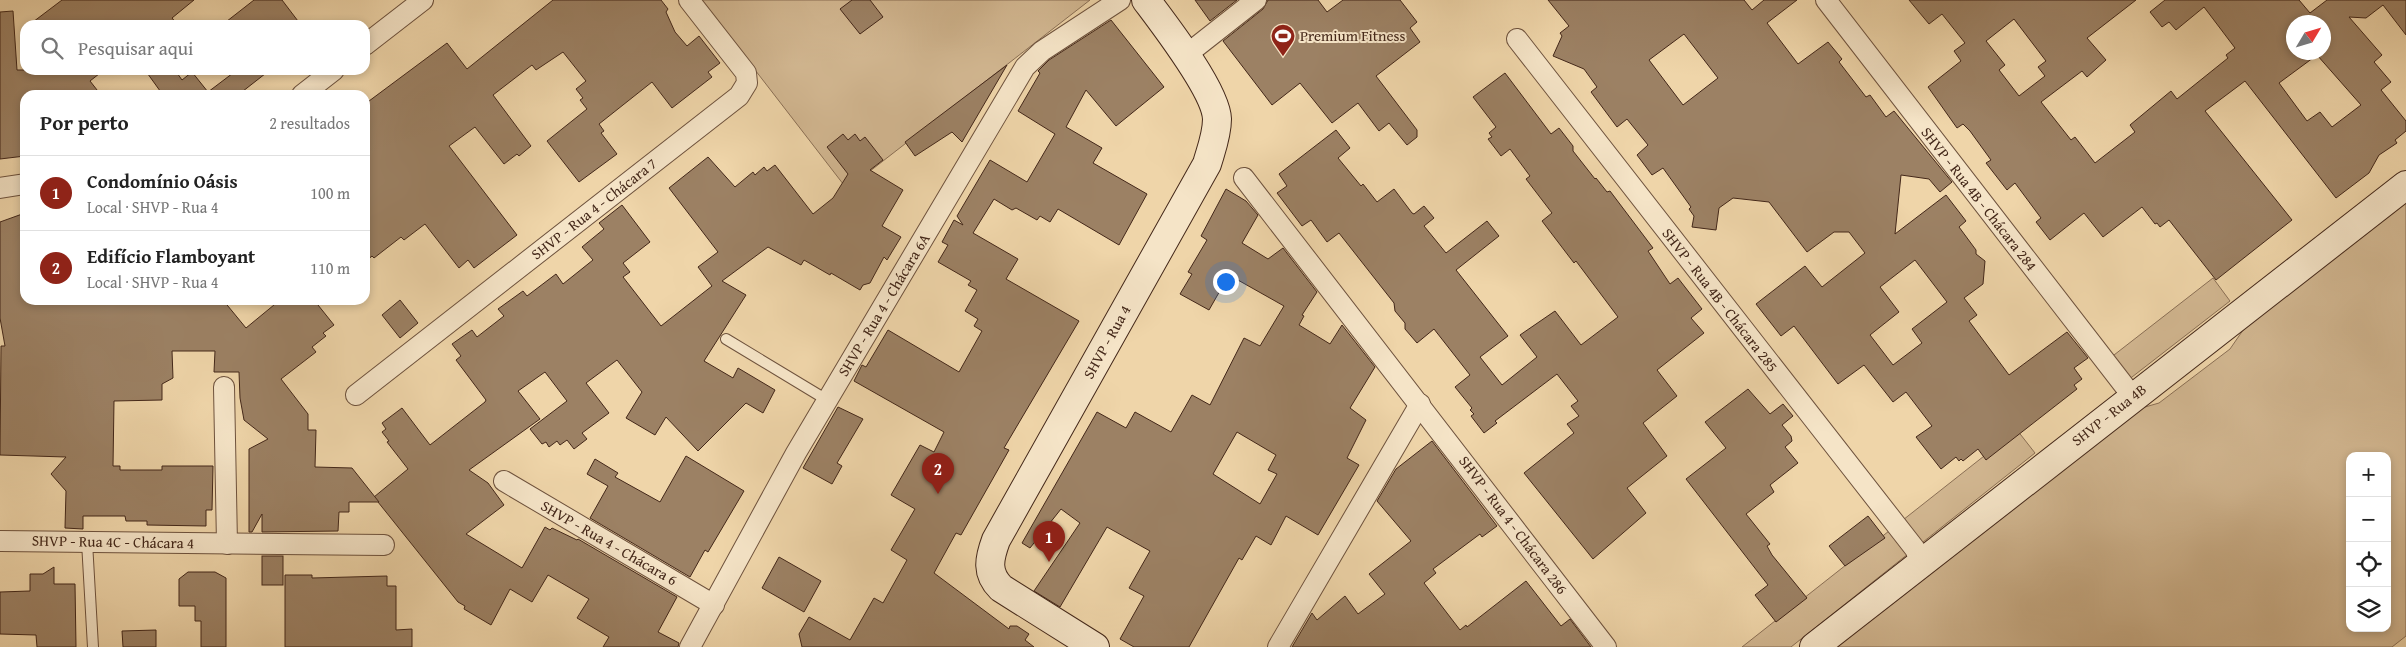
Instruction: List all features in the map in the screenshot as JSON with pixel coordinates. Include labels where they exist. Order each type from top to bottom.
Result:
[{"type":"street","points":[[370,41],[423,0]]},
{"type":"street","name":"SHVP - Rua 4 - Chácara 7","points":[[356,396],[739,96],[747,83],[746,73],[689,0]]},
{"type":"street","name":"SHVP - Rua 4 - Chácara 6A","points":[[690,647],[796,453],[1025,67],[1042,51],[1120,0]]},
{"type":"street","name":"SHVP - Rua 4","points":[[1095,647],[1001,588],[992,580],[990,556],[996,540],[1207,164],[1216,133],[1217,117],[1213,104],[1186,55],[1146,0]]},
{"type":"street","points":[[1186,55],[1256,0]]},
{"type":"street","name":"SHVP - Rua 4B - Chácara 284","points":[[1826,0],[2132,398]]},
{"type":"street","name":"SHVP - Rua 4B - Chácara 285","points":[[1517,39],[1915,549],[1922,562]]},
{"type":"street","points":[[308,90],[328,75]]},
{"type":"street","name":"SHVP - Rua 4 - Chácara 286","points":[[1244,178],[1606,647]]},
{"type":"street","points":[[0,188],[20,185]]},
{"type":"street","name":"SHVP - Rua 4B","points":[[1814,647],[2406,185]]},
{"type":"street","points":[[224,387],[226,544]]},
{"type":"street","points":[[1278,647],[1420,404]]},
{"type":"street","name":"SHVP - Rua 4 - Chácara 6","points":[[504,480],[714,605]]},
{"type":"street","name":"SHVP - Rua 4C - Chácara 4","points":[[0,541],[384,545]]},
{"type":"lane","points":[[726,339],[827,400]]},
{"type":"lane","points":[[87,542],[93,647]]},
{"type":"shaded area","points":[[701,0],[1090,0],[847,189]]},
{"type":"shaded area","points":[[2406,196],[2406,636],[2392,647],[1831,647],[2131,411],[2159,403],[2230,349],[2250,320]]},
{"type":"shaded area","points":[[2213,278],[2230,301],[2123,384],[2105,362]]},
{"type":"shaded area","points":[[2017,430],[2035,453],[1791,647],[1742,647]]},
{"type":"building","points":[[62,0],[194,0],[172,18],[174,20],[36,20]]},
{"type":"building","points":[[254,0],[282,0],[297,20],[228,20]]},
{"type":"building","points":[[553,0],[661,0],[668,9],[666,12],[675,32],[687,46],[699,36],[720,63],[708,72],[712,77],[672,108],[652,82],[599,124],[604,131],[601,133],[617,154],[579,182],[547,141],[587,109],[580,100],[583,98],[576,89],[586,81],[563,52],[536,70],[532,65],[493,95],[531,146],[519,156],[517,154],[504,164],[475,127],[449,146],[517,235],[474,268],[468,260],[459,268],[425,224],[404,240],[401,237],[374,258],[372,256],[370,258],[370,100],[447,43],[467,69]]},
{"type":"building","points":[[852,0],[870,0],[883,17],[860,34],[840,9]]},
{"type":"building","points":[[1195,0],[1237,0],[1210,21]]},
{"type":"building","points":[[1268,0],[1318,0],[1327,12],[1343,0],[1400,0],[1417,22],[1410,28],[1420,42],[1376,76],[1417,130],[1417,137],[1407,145],[1389,123],[1379,131],[1358,103],[1332,123],[1300,83],[1272,105],[1223,41],[1263,9]]},
{"type":"building","points":[[1548,0],[1744,0],[1752,10],[1764,0],[1797,0],[1767,23],[1798,64],[1828,42],[1842,59],[1839,62],[1866,97],[1870,95],[1886,117],[1894,111],[1952,182],[1940,192],[1929,179],[1901,175],[1895,234],[1946,195],[1966,221],[1959,227],[1976,250],[1976,254],[1985,261],[1983,284],[1964,298],[1977,315],[1969,321],[2009,375],[2067,332],[2088,358],[2074,368],[2082,379],[2074,385],[2077,389],[1986,460],[1978,449],[1963,461],[1961,459],[1959,461],[1956,457],[1941,469],[1916,437],[1932,426],[1906,392],[1893,402],[1864,365],[1838,384],[1794,326],[1781,336],[1756,304],[1805,266],[1822,287],[1865,253],[1849,232],[1834,232],[1807,252],[1769,202],[1733,198],[1719,208],[1716,230],[1692,227],[1694,216],[1689,209],[1691,207],[1663,168],[1652,175],[1637,155],[1648,145],[1627,119],[1617,127],[1591,92],[1597,87],[1584,69],[1553,56],[1562,36],[1560,33],[1569,26]],"holes":[[[1684,34],[1718,78],[1683,105],[1649,60]],[[1915,260],[1947,302],[1912,329],[1922,343],[1893,365],[1870,335],[1899,312],[1880,287]]]},
{"type":"building","points":[[1909,0],[2136,0],[2087,38],[2106,60],[2087,77],[2082,71],[2041,102],[2071,140],[2075,137],[2095,163],[2135,132],[2130,125],[2171,91],[2177,99],[2228,58],[2226,55],[2235,48],[2204,7],[2176,30],[2169,22],[2162,27],[2150,12],[2165,0],[2299,0],[2310,13],[2327,0],[2406,0],[2406,35],[2383,5],[2366,18],[2349,17],[2382,55],[2374,62],[2391,82],[2381,90],[2406,121],[2406,131],[2395,140],[2397,143],[2379,155],[2369,173],[2336,198],[2245,81],[2205,111],[2292,220],[2216,280],[2169,220],[2160,227],[2157,223],[2155,224],[2142,207],[2103,237],[2084,213],[2050,240],[2036,222],[2041,218],[2015,183],[2007,190],[1986,163],[1991,160],[1970,131],[1963,124],[1957,128],[1928,87],[1961,61],[1954,51],[1965,43],[1942,14],[1929,24]],"holes":[[[2286,15],[2331,15],[2331,60],[2321,60],[2361,105],[2332,127],[2320,112],[2307,121],[2279,83],[2310,60],[2286,60]],[[2014,19],[2046,61],[2038,67],[2045,76],[2019,96],[1999,70],[2005,65],[1986,41]]]},
{"type":"building","points":[[13,11],[17,70],[20,70],[20,75],[98,75],[90,81],[97,90],[20,90],[20,157],[0,159],[0,12]]},
{"type":"building","points":[[1111,20],[1164,87],[1116,126],[1086,90],[1066,127],[1102,148],[1093,163],[1147,194],[1119,245],[1058,209],[1050,222],[1040,216],[1037,220],[1016,208],[1012,210],[994,199],[973,233],[1018,259],[1006,279],[1079,321],[1004,448],[1009,450],[961,535],[956,533],[934,573],[1009,629],[1010,626],[1017,626],[1029,634],[1025,640],[1034,647],[802,647],[799,634],[809,617],[850,640],[874,598],[883,603],[907,560],[891,550],[915,509],[891,495],[920,445],[934,452],[944,432],[854,381],[862,365],[866,367],[888,330],[959,372],[982,331],[974,326],[978,319],[965,311],[977,290],[968,285],[971,281],[938,262],[948,245],[942,242],[954,220],[963,225],[957,216],[990,160],[1027,182],[1055,134],[1018,111],[1040,73],[1038,71],[1049,60]]},
{"type":"building","points":[[1007,65],[962,142],[952,132],[915,156],[905,142]]},
{"type":"building","points":[[1505,73],[1551,134],[1559,128],[1573,146],[1573,151],[1595,179],[1607,192],[1610,191],[1653,248],[1648,251],[1670,284],[1678,278],[1702,309],[1691,318],[1704,333],[1657,370],[1677,396],[1643,423],[1667,456],[1627,488],[1646,513],[1593,559],[1524,473],[1574,433],[1567,424],[1579,416],[1571,406],[1578,401],[1557,374],[1495,421],[1497,423],[1484,433],[1471,416],[1474,414],[1470,410],[1472,408],[1455,387],[1470,375],[1434,329],[1417,343],[1405,329],[1405,323],[1395,311],[1394,303],[1339,233],[1327,242],[1311,220],[1302,226],[1277,193],[1287,186],[1279,174],[1336,130],[1350,148],[1338,158],[1361,186],[1363,184],[1377,202],[1394,189],[1414,214],[1424,206],[1434,218],[1424,226],[1446,253],[1487,221],[1499,236],[1456,270],[1508,336],[1480,357],[1502,385],[1537,357],[1520,335],[1555,311],[1581,345],[1618,317],[1576,261],[1574,263],[1542,221],[1552,213],[1526,179],[1530,176],[1510,149],[1501,156],[1488,139],[1492,137],[1489,133],[1496,127],[1473,97]]},
{"type":"building","points":[[149,75],[178,75],[182,80],[188,75],[194,75],[206,90],[159,90]]},
{"type":"building","points":[[230,75],[264,75],[244,90],[211,90]]},
{"type":"building","points":[[843,134],[848,140],[855,134],[860,141],[865,137],[883,160],[870,170],[903,190],[882,226],[901,237],[887,260],[884,257],[870,283],[863,285],[860,290],[804,260],[801,265],[768,247],[722,281],[746,295],[704,361],[733,378],[738,368],[775,390],[763,413],[746,403],[698,451],[666,417],[655,435],[626,418],[642,392],[617,360],[586,383],[609,413],[582,433],[587,439],[574,449],[567,440],[560,445],[557,441],[549,447],[546,442],[542,444],[530,429],[567,401],[545,372],[518,391],[540,419],[469,470],[488,483],[504,505],[466,534],[522,568],[545,527],[578,539],[677,597],[658,632],[679,643],[678,647],[603,647],[609,637],[577,618],[589,599],[548,575],[532,602],[510,589],[491,625],[464,609],[465,606],[458,602],[374,497],[408,469],[387,442],[389,441],[382,432],[386,429],[382,423],[402,408],[430,445],[485,402],[486,400],[456,360],[461,356],[452,344],[472,330],[477,337],[504,316],[498,309],[523,291],[527,296],[556,274],[563,284],[593,260],[582,247],[604,229],[599,223],[622,205],[650,242],[623,263],[630,272],[623,277],[661,326],[712,286],[698,267],[718,252],[669,188],[708,157],[735,187],[753,172],[755,175],[764,167],[767,171],[775,165],[813,214],[833,198],[848,174],[827,147]]},
{"type":"building","points":[[1226,189],[1246,201],[1258,215],[1242,243],[1268,259],[1283,248],[1317,292],[1302,315],[1304,316],[1299,325],[1330,344],[1342,325],[1375,367],[1350,408],[1366,420],[1347,458],[1359,465],[1318,535],[1286,516],[1271,545],[1256,536],[1242,560],[1239,558],[1189,647],[1134,647],[1120,639],[1144,596],[1129,588],[1150,551],[1107,527],[1060,607],[1034,591],[1080,523],[1061,509],[1030,548],[1022,543],[1097,412],[1126,428],[1135,412],[1171,432],[1192,395],[1210,405],[1244,338],[1260,346],[1284,306],[1229,275],[1209,310],[1180,294],[1192,274],[1188,272],[1207,240],[1201,236]],"holes":[[[1237,432],[1276,455],[1268,470],[1277,474],[1260,504],[1213,474]]]},
{"type":"building","points":[[20,215],[20,305],[227,305],[246,328],[274,305],[318,305],[334,325],[323,333],[326,336],[312,347],[316,352],[281,379],[308,414],[308,430],[316,430],[315,467],[352,468],[379,502],[349,502],[349,512],[339,512],[338,531],[262,532],[262,514],[252,532],[249,532],[249,449],[268,439],[244,420],[240,398],[239,372],[214,372],[215,351],[172,351],[173,378],[162,384],[162,400],[114,401],[113,466],[120,466],[120,470],[162,470],[162,466],[213,466],[212,510],[206,510],[206,526],[147,525],[147,521],[126,521],[125,516],[83,516],[83,529],[65,528],[66,491],[51,474],[66,457],[0,455],[1,346],[5,346],[0,318],[0,222]]},
{"type":"building","points":[[400,300],[418,323],[400,338],[382,315]]},
{"type":"building","points":[[1748,389],[1770,414],[1783,404],[1793,416],[1782,425],[1791,436],[1792,441],[1785,447],[1798,463],[1770,485],[1774,492],[1746,514],[1770,544],[1767,546],[1772,555],[1807,598],[1776,622],[1755,595],[1768,585],[1686,479],[1726,448],[1705,422]]},
{"type":"building","points":[[838,407],[863,419],[837,463],[842,466],[832,484],[803,468]]},
{"type":"building","points":[[1432,441],[1497,526],[1482,537],[1480,534],[1433,569],[1436,573],[1424,583],[1460,630],[1466,625],[1467,627],[1526,581],[1561,626],[1570,619],[1591,647],[1292,647],[1312,613],[1317,620],[1345,596],[1358,614],[1385,594],[1369,574],[1411,541],[1377,501],[1396,469]]},
{"type":"building","points":[[686,456],[744,491],[708,552],[705,550],[690,577],[590,518],[608,486],[587,474],[595,459],[618,473],[615,477],[660,502]]},
{"type":"building","points":[[1868,516],[1885,538],[1845,566],[1829,546]]},
{"type":"building","points":[[262,556],[283,556],[283,585],[262,585]]},
{"type":"building","points":[[779,557],[821,581],[804,612],[762,588]]},
{"type":"building","points":[[54,567],[54,584],[75,584],[76,647],[37,647],[36,635],[0,634],[0,592],[30,591],[30,574],[43,574]]},
{"type":"building","points":[[188,572],[215,572],[226,578],[226,647],[201,647],[201,621],[195,621],[195,606],[179,606],[179,579]]},
{"type":"building","points":[[285,575],[312,575],[312,578],[387,576],[387,586],[396,586],[396,630],[412,629],[412,647],[285,647]]},
{"type":"building","points":[[156,630],[156,647],[123,647],[122,631]]},
{"type":"place","name":"Premium Fitness","points":[[1283,57]]},
{"type":"place","name":"Edifício Flamboyant","points":[[938,494]]},
{"type":"place","name":"Condomínio Oásis","points":[[1049,562]]}]
